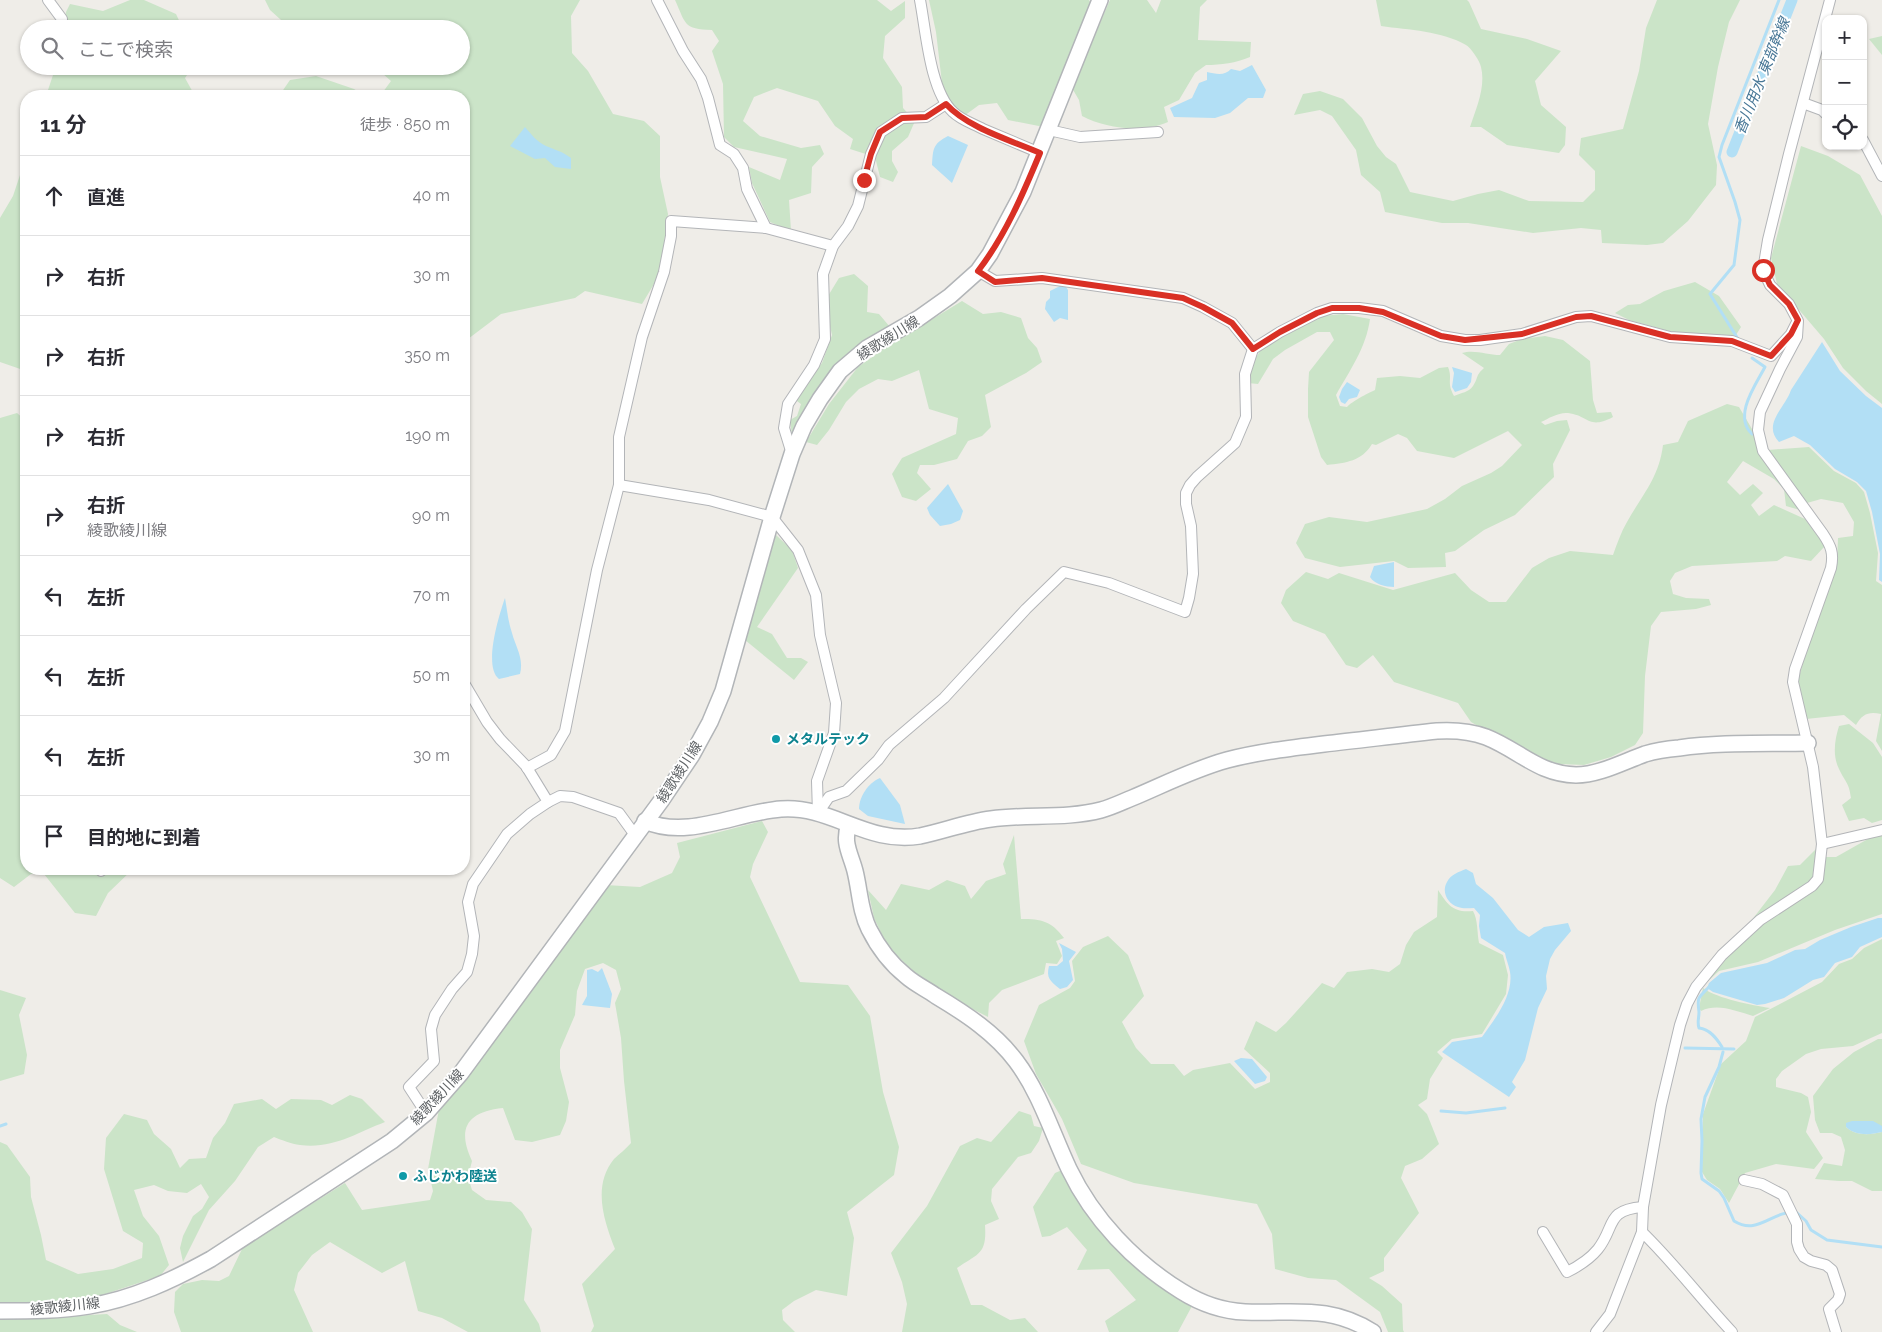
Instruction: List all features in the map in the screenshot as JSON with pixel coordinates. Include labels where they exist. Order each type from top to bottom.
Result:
[{"type":"street","points":[[48,0],[62,19]]},
{"type":"street","points":[[657,0],[683,51],[701,79],[720,145],[734,154],[743,168],[747,189],[766,228]]},
{"type":"street","points":[[920,0],[934,72],[939,91],[946,104],[955,114],[969,122],[1040,153]]},
{"type":"street","name":"綾歌綾川線","points":[[0,1311],[40,1311],[90,1306],[136,1294],[174,1278],[211,1258],[373,1155],[426,1113],[461,1073],[661,800],[692,755],[710,722],[720,699],[792,454],[804,426],[820,398],[840,371],[867,348],[919,318],[950,296],[978,271],[995,246],[1024,192],[1100,0]]},
{"type":"street","points":[[1596,1332],[1610,1314],[1642,1232],[1643,1207],[1661,1105],[1680,1025],[1687,1004],[1696,987],[1722,955],[1760,920],[1812,886],[1818,879],[1822,844],[1813,767],[1793,682],[1795,669],[1831,568],[1833,555],[1827,540],[1763,451],[1758,430],[1760,412],[1797,337],[1798,320],[1789,304],[1770,285],[1763,270],[1768,240],[1830,0]]},
{"type":"street","points":[[1803,103],[1822,110]]},
{"type":"street","points":[[792,454],[784,428],[788,404],[814,365],[825,339],[823,274],[833,246],[848,226],[858,206],[871,154],[880,132],[902,118],[926,117],[946,104]]},
{"type":"street","points":[[1049,130],[1080,137],[1158,132]]},
{"type":"street","points":[[1867,148],[1882,176]]},
{"type":"street","points":[[528,768],[551,755],[565,731],[595,578],[619,485],[619,437],[640,345],[664,272],[671,236],[671,221],[766,228],[833,246]]},
{"type":"street","points":[[978,271],[995,282],[1042,278],[1183,298],[1232,323],[1253,349]]},
{"type":"street","points":[[818,813],[829,797],[846,791],[878,760],[890,745],[944,698],[1026,609],[1064,572],[1108,583],[1185,612],[1193,574],[1191,526],[1186,504],[1186,494],[1190,485],[1197,477],[1236,443],[1246,417],[1245,374],[1253,349],[1280,332],[1317,313],[1332,308],[1359,308],[1383,312],[1441,336],[1465,340],[1522,334],[1576,317],[1591,316],[1670,337],[1732,341],[1771,356],[1791,334],[1798,320]]},
{"type":"street","points":[[619,485],[709,500],[772,517],[798,550],[816,595],[820,635],[836,703],[834,733],[817,781],[818,813]]},
{"type":"street","points":[[470,694],[487,722],[528,768],[548,802]]},
{"type":"street","points":[[645,821],[663,827],[688,827],[780,809],[792,809],[818,813],[890,838],[919,836],[990,819],[1082,814],[1102,810],[1201,768],[1228,760],[1279,750],[1437,731],[1456,730],[1487,737],[1546,770],[1578,775],[1599,771],[1648,754],[1678,748],[1707,745],[1808,744]]},
{"type":"street","points":[[426,1113],[409,1087],[434,1061],[431,1029],[436,1015],[452,989],[467,972],[474,936],[468,902],[473,884],[508,834],[530,814],[560,796],[573,797],[619,813],[635,835]]},
{"type":"street","points":[[849,825],[846,838],[849,858],[855,870],[864,915],[874,939],[897,968],[907,977],[990,1032],[1012,1056],[1024,1072],[1037,1096],[1069,1169],[1082,1193],[1098,1217],[1140,1261],[1180,1291],[1223,1309],[1243,1312],[1310,1311],[1336,1315],[1357,1322],[1373,1332]]},
{"type":"street","points":[[1822,844],[1882,830]]},
{"type":"street","points":[[1744,1180],[1762,1184],[1782,1195],[1797,1224],[1797,1242],[1804,1257],[1826,1265],[1832,1270],[1840,1294],[1838,1300],[1829,1309],[1836,1332]]},
{"type":"street","points":[[1543,1232],[1567,1272],[1579,1266],[1599,1248],[1618,1214],[1628,1208],[1643,1207]]},
{"type":"street","points":[[1642,1232],[1665,1254],[1702,1300],[1732,1332]]},
{"type":"green space","points":[[130,0],[144,0],[176,14],[179,20],[65,20],[70,4],[103,11]]},
{"type":"green space","points":[[265,0],[580,0],[571,16],[572,53],[588,71],[613,114],[644,121],[660,136],[660,177],[668,214],[660,274],[642,304],[585,291],[575,298],[501,314],[470,337],[470,90],[384,90],[391,81],[384,75],[470,75],[470,20],[281,20],[270,10]]},
{"type":"green space","points":[[675,0],[877,0],[891,11],[905,1],[905,18],[885,36],[883,58],[902,87],[903,108],[915,121],[908,137],[892,151],[892,161],[898,172],[893,182],[880,177],[875,157],[850,149],[853,139],[835,126],[818,101],[777,88],[754,97],[743,121],[760,136],[801,148],[820,145],[824,154],[812,167],[811,193],[789,200],[791,231],[770,222],[752,183],[749,167],[780,180],[787,159],[734,147],[724,137],[723,84],[712,51],[719,41],[712,30],[696,28],[687,24]]},
{"type":"green space","points":[[929,0],[1089,0],[1092,5],[1044,127],[1008,120],[997,103],[979,105],[964,116],[949,101],[942,83],[936,32]]},
{"type":"green space","points":[[1110,0],[1147,0],[1156,13],[1161,0],[1207,0],[1200,7],[1198,40],[1251,42],[1250,57],[1217,65],[1206,65],[1195,73],[1179,100],[1164,107],[1168,122],[1148,128],[1125,128],[1102,124],[1082,116],[1079,100],[1072,88]]},
{"type":"green space","points":[[1376,0],[1467,0],[1481,29],[1527,39],[1561,51],[1535,81],[1541,105],[1566,127],[1565,145],[1559,153],[1507,145],[1481,127],[1470,127],[1480,98],[1482,82],[1480,64],[1473,52],[1466,45],[1447,37],[1381,26]]},
{"type":"green space","points":[[1657,0],[1740,0],[1729,22],[1718,67],[1708,124],[1717,165],[1716,185],[1688,221],[1663,243],[1647,245],[1602,243],[1601,230],[1581,228],[1533,233],[1468,223],[1442,223],[1385,212],[1380,192],[1361,175],[1356,150],[1332,116],[1320,110],[1294,115],[1303,94],[1320,91],[1343,99],[1362,118],[1377,146],[1386,157],[1396,164],[1410,192],[1453,201],[1499,190],[1529,201],[1583,202],[1595,190],[1595,171],[1579,155],[1581,138],[1623,129],[1639,71],[1646,28]]},
{"type":"green space","points":[[1882,36],[1882,55],[1869,39]]},
{"type":"green space","points":[[53,75],[187,75],[185,78],[192,90],[48,90]]},
{"type":"green space","points":[[316,76],[356,90],[283,90],[290,80]]},
{"type":"green space","points":[[1801,146],[1828,156],[1860,175],[1882,216],[1882,404],[1843,368],[1824,339],[1777,284],[1771,258]]},
{"type":"green space","points":[[20,175],[20,369],[0,362],[0,218],[13,196]]},
{"type":"green space","points":[[854,274],[868,286],[867,312],[879,314],[890,327],[869,341],[792,436],[790,420],[797,416],[801,404],[794,399],[822,363],[832,335],[826,309],[828,296],[839,278]]},
{"type":"green space","points":[[1695,282],[1719,296],[1741,327],[1734,338],[1676,333],[1629,320],[1615,313],[1628,305],[1640,304],[1664,291]]},
{"type":"green space","points":[[962,301],[983,314],[1001,312],[1021,318],[1028,338],[1037,348],[1042,362],[1026,373],[985,395],[991,427],[982,436],[968,441],[957,459],[934,465],[920,465],[917,473],[931,489],[916,501],[902,497],[892,474],[902,458],[956,434],[958,418],[929,409],[919,370],[892,381],[878,379],[859,389],[846,402],[829,430],[817,445],[806,442],[829,404],[858,367],[885,348]]},
{"type":"green space","points":[[1343,314],[1370,319],[1361,349],[1336,395],[1340,406],[1347,407],[1375,390],[1377,378],[1400,376],[1420,378],[1439,368],[1448,367],[1450,387],[1454,396],[1471,388],[1484,368],[1462,353],[1476,352],[1500,355],[1509,344],[1522,339],[1545,336],[1563,340],[1590,361],[1593,400],[1597,413],[1611,412],[1613,417],[1605,421],[1594,422],[1568,413],[1561,413],[1541,422],[1545,425],[1567,420],[1570,430],[1553,464],[1554,477],[1515,515],[1484,530],[1455,551],[1445,553],[1446,567],[1408,568],[1394,561],[1340,567],[1305,558],[1296,543],[1305,524],[1329,517],[1367,522],[1427,509],[1445,499],[1462,486],[1502,466],[1522,445],[1508,431],[1454,458],[1417,451],[1407,438],[1398,434],[1376,445],[1372,444],[1358,458],[1327,465],[1321,457],[1308,417],[1308,389],[1309,372],[1334,340],[1330,332],[1317,332],[1285,350],[1273,359],[1258,384],[1248,383],[1253,362],[1262,348],[1322,316]]},
{"type":"green space","points":[[1727,404],[1739,407],[1800,510],[1786,506],[1784,489],[1774,479],[1743,461],[1727,482],[1740,495],[1753,484],[1763,493],[1751,505],[1759,516],[1774,505],[1805,519],[1825,546],[1811,561],[1785,556],[1777,561],[1692,566],[1675,573],[1670,581],[1673,594],[1686,598],[1709,599],[1711,605],[1696,609],[1661,612],[1651,626],[1645,676],[1643,733],[1635,745],[1611,757],[1584,765],[1559,764],[1527,754],[1471,722],[1458,703],[1394,682],[1373,655],[1357,668],[1346,665],[1325,634],[1293,621],[1281,603],[1286,590],[1306,572],[1328,579],[1339,573],[1393,590],[1455,573],[1471,590],[1489,602],[1506,602],[1532,568],[1549,558],[1570,551],[1613,555],[1625,526],[1654,477],[1663,445],[1678,442],[1688,421]]},
{"type":"green space","points":[[17,413],[20,416],[20,875],[30,875],[14,887],[0,878],[0,418]]},
{"type":"green space","points":[[1809,447],[1834,471],[1856,483],[1864,492],[1870,513],[1878,553],[1876,581],[1882,585],[1882,751],[1876,741],[1881,714],[1866,714],[1856,725],[1844,715],[1806,719],[1798,681],[1805,655],[1837,563],[1838,538],[1853,536],[1854,522],[1843,503],[1821,499],[1807,503],[1768,450]]},
{"type":"green space","points":[[776,535],[792,550],[798,568],[757,627],[772,634],[787,658],[801,658],[808,662],[794,680],[745,640],[757,591]]},
{"type":"green space","points":[[1849,724],[1873,743],[1882,757],[1882,820],[1872,823],[1864,818],[1849,821],[1842,805],[1851,798],[1848,785],[1835,758],[1835,747],[1839,726]]},
{"type":"green space","points":[[762,821],[768,832],[753,864],[750,877],[800,982],[848,985],[870,1016],[883,1092],[899,1147],[894,1175],[847,1212],[854,1238],[847,1296],[816,1290],[794,1301],[782,1310],[783,1320],[795,1332],[591,1332],[594,1326],[582,1284],[615,1249],[607,1227],[602,1204],[603,1181],[607,1169],[614,1159],[631,1143],[621,1038],[615,1003],[621,989],[616,970],[603,963],[585,969],[577,991],[575,1015],[560,1050],[560,1068],[569,1102],[566,1121],[560,1135],[532,1142],[515,1140],[503,1108],[480,1113],[468,1124],[465,1131],[465,1140],[472,1161],[468,1177],[472,1190],[486,1200],[511,1202],[522,1212],[532,1229],[524,1300],[539,1324],[541,1332],[468,1332],[442,1318],[418,1311],[405,1261],[382,1273],[330,1242],[312,1255],[298,1273],[294,1290],[313,1332],[181,1332],[174,1312],[175,1292],[183,1284],[202,1280],[219,1281],[229,1276],[243,1247],[345,1183],[362,1210],[430,1200],[433,1191],[428,1169],[439,1109],[605,885],[640,887],[672,873],[680,857],[677,843]]},
{"type":"green space","points":[[1882,831],[1882,914],[1835,930],[1758,962],[1719,971],[1706,983],[1707,978],[1775,890],[1788,866],[1800,865],[1817,848],[1820,857],[1836,857]]},
{"type":"green space","points":[[1014,835],[1021,919],[1046,922],[1055,928],[1064,938],[1056,941],[1062,956],[1057,964],[1046,963],[1044,974],[1002,990],[989,1003],[988,1017],[957,1001],[914,972],[888,947],[874,918],[868,890],[886,910],[901,884],[929,890],[947,880],[965,886],[971,899],[986,881],[1006,874],[1003,864]]},
{"type":"green space","points":[[45,875],[127,875],[108,893],[96,916],[75,913]]},
{"type":"green space","points":[[1438,890],[1452,907],[1460,911],[1473,911],[1477,922],[1479,943],[1503,955],[1508,975],[1506,994],[1482,1034],[1452,1039],[1437,1052],[1443,1058],[1430,1079],[1427,1099],[1418,1105],[1427,1114],[1439,1144],[1422,1159],[1405,1166],[1401,1178],[1419,1213],[1384,1258],[1384,1271],[1369,1278],[1382,1286],[1402,1304],[1404,1332],[1388,1332],[1380,1312],[1336,1280],[1308,1278],[1275,1269],[1272,1234],[1257,1204],[1134,1183],[1081,1164],[1062,1119],[1036,1074],[1024,1041],[1039,1005],[1070,988],[1075,981],[1072,961],[1083,947],[1108,936],[1128,955],[1144,996],[1122,1022],[1136,1048],[1151,1064],[1174,1064],[1184,1076],[1193,1070],[1230,1063],[1255,1089],[1270,1082],[1270,1073],[1244,1049],[1256,1021],[1276,1032],[1322,983],[1334,988],[1347,972],[1372,969],[1389,972],[1400,964],[1406,945],[1414,932],[1437,917]]},
{"type":"green space","points":[[1882,939],[1882,1033],[1853,1046],[1821,1049],[1806,1054],[1782,1071],[1776,1079],[1776,1087],[1801,1093],[1808,1097],[1811,1112],[1806,1132],[1823,1158],[1814,1169],[1776,1164],[1745,1173],[1729,1203],[1720,1189],[1707,1180],[1702,1172],[1703,1114],[1721,1064],[1746,1041],[1755,1017],[1822,982],[1839,964],[1852,959],[1864,948]]},
{"type":"green space","points":[[1703,988],[1726,998],[1770,1008],[1753,1016],[1720,1008],[1701,1011],[1699,1008]]},
{"type":"green space","points":[[0,990],[26,998],[19,1015],[27,1055],[24,1074],[0,1081]]},
{"type":"green space","points":[[1878,1039],[1882,1039],[1882,1126],[1846,1127],[1854,1132],[1863,1134],[1882,1132],[1882,1191],[1872,1191],[1852,1181],[1815,1179],[1824,1163],[1842,1166],[1845,1150],[1841,1137],[1832,1133],[1820,1133],[1815,1120],[1813,1096],[1833,1069],[1854,1052]]},
{"type":"green space","points":[[350,1095],[362,1099],[385,1122],[324,1145],[297,1144],[274,1137],[258,1147],[235,1181],[209,1210],[183,1262],[180,1248],[183,1236],[193,1216],[202,1209],[209,1197],[201,1184],[187,1193],[168,1191],[154,1185],[134,1190],[143,1216],[159,1236],[169,1265],[160,1276],[84,1301],[0,1303],[0,1142],[7,1145],[30,1177],[31,1197],[46,1260],[78,1274],[113,1269],[142,1258],[143,1243],[123,1231],[104,1169],[106,1138],[124,1114],[147,1120],[154,1134],[171,1149],[180,1168],[189,1159],[206,1158],[213,1138],[225,1123],[234,1104],[262,1099],[276,1109],[291,1099],[321,1100],[332,1105]]},
{"type":"green space","points":[[1019,1111],[1031,1115],[1034,1126],[1043,1128],[1039,1141],[1031,1153],[1018,1157],[992,1189],[991,1201],[999,1219],[985,1225],[983,1248],[980,1252],[957,1268],[971,1305],[982,1305],[1010,1320],[1025,1318],[1038,1332],[902,1332],[907,1304],[902,1282],[891,1253],[927,1206],[960,1146],[977,1138],[991,1142]]},
{"type":"green space","points":[[1062,1170],[1151,1279],[1192,1306],[1178,1332],[1109,1332],[1105,1321],[1136,1300],[1109,1269],[1077,1270],[1087,1250],[1067,1227],[1050,1236],[1042,1237],[1033,1207],[1055,1173]]},
{"type":"green space","points":[[107,1314],[120,1325],[137,1332],[0,1332],[0,1317],[39,1318]]},
{"type":"water","points":[[1252,65],[1266,90],[1263,98],[1248,98],[1230,113],[1215,118],[1174,117],[1170,108],[1192,98],[1199,83],[1207,80],[1207,72],[1220,74],[1226,73],[1231,69],[1240,71]]},
{"type":"water","points":[[525,127],[534,138],[571,158],[571,169],[555,167],[545,158],[535,159],[510,146]]},
{"type":"water","points":[[948,136],[968,145],[952,183],[932,165],[935,147]]},
{"type":"water","points":[[1064,284],[1068,290],[1068,320],[1060,318],[1054,322],[1045,309],[1046,302],[1050,298],[1050,291]]},
{"type":"water","points":[[1822,342],[1840,371],[1866,396],[1882,408],[1882,582],[1879,580],[1880,554],[1866,491],[1857,482],[1835,469],[1810,445],[1794,436],[1779,442],[1774,435],[1773,429],[1776,416]]},
{"type":"water","points":[[1452,367],[1472,373],[1471,382],[1467,388],[1455,392],[1452,387],[1454,373]]},
{"type":"water","points":[[1347,382],[1360,390],[1357,397],[1349,399],[1345,404],[1341,402],[1339,397]]},
{"type":"water","points":[[948,484],[963,511],[960,520],[940,526],[930,515],[927,508]]},
{"type":"water","points":[[1394,562],[1394,587],[1380,585],[1370,577],[1374,566]]},
{"type":"water","points":[[505,598],[521,668],[520,674],[499,679],[494,673],[492,653],[496,628]]},
{"type":"water","points":[[880,778],[900,805],[905,824],[868,816],[859,809],[859,804],[865,791]]},
{"type":"water","points":[[1466,869],[1473,873],[1476,884],[1493,898],[1518,930],[1529,937],[1544,927],[1568,923],[1571,931],[1550,959],[1546,976],[1547,989],[1538,1008],[1525,1060],[1512,1082],[1516,1087],[1509,1097],[1442,1052],[1452,1042],[1482,1037],[1502,1007],[1509,989],[1510,972],[1505,953],[1481,938],[1480,915],[1474,908],[1462,908],[1454,905],[1446,897],[1445,886],[1449,879]]},
{"type":"water","points":[[1882,918],[1882,937],[1860,947],[1852,957],[1835,963],[1824,977],[1813,980],[1784,998],[1757,1005],[1713,992],[1707,988],[1709,983],[1721,973],[1767,963],[1795,950],[1805,949],[1820,940],[1851,927]]},
{"type":"water","points":[[1059,943],[1076,952],[1069,961],[1073,980],[1067,987],[1060,989],[1051,981],[1048,974],[1049,966],[1057,966],[1063,961],[1062,949]]},
{"type":"water","points":[[602,968],[612,994],[610,1008],[582,1005],[587,996],[587,970],[592,969],[598,972]]},
{"type":"water","points":[[1241,1058],[1252,1059],[1267,1077],[1265,1081],[1255,1084],[1234,1061]]},
{"type":"water","points":[[1852,1121],[1873,1121],[1882,1126],[1882,1132],[1868,1134],[1854,1132],[1846,1127],[1846,1123]]},
{"type":"waterway","points":[[1738,339],[1710,294],[1734,265],[1740,220],[1719,157],[1779,0]]},
{"type":"waterway","name":"香川用水 東部幹線","points":[[1732,152],[1792,0]]},
{"type":"waterway","points":[[1752,358],[1765,367],[1751,392],[1745,410],[1747,427],[1752,434]]},
{"type":"waterway","points":[[1709,987],[1698,1000],[1698,1026],[1713,1035],[1722,1047]]},
{"type":"waterway","points":[[1685,1048],[1734,1049]]},
{"type":"waterway","points":[[1723,1052],[1719,1067],[1705,1097],[1701,1119],[1701,1173],[1702,1179],[1719,1191],[1724,1198],[1734,1221],[1750,1226],[1779,1215],[1796,1212],[1806,1221],[1811,1230],[1827,1240],[1882,1247]]},
{"type":"waterway","points":[[1441,1111],[1466,1113],[1505,1108]]},
{"type":"waterway","points":[[0,1126],[6,1124]]},
{"type":"place","name":"メタルテック","points":[[776,739]]},
{"type":"place","name":"ふじかわ陸送","points":[[403,1176]]},
{"type":"route","points":[[864,180],[871,154],[880,132],[902,118],[926,117],[946,104],[955,114],[976,125],[1040,153],[1024,192],[990,254],[978,271],[995,282],[1042,278],[1183,298],[1232,323],[1253,349],[1280,332],[1317,313],[1332,308],[1359,308],[1383,312],[1452,339],[1480,340],[1522,334],[1576,317],[1591,316],[1670,337],[1732,341],[1771,356],[1791,334],[1798,320],[1789,304],[1770,285],[1763,270]]}]
